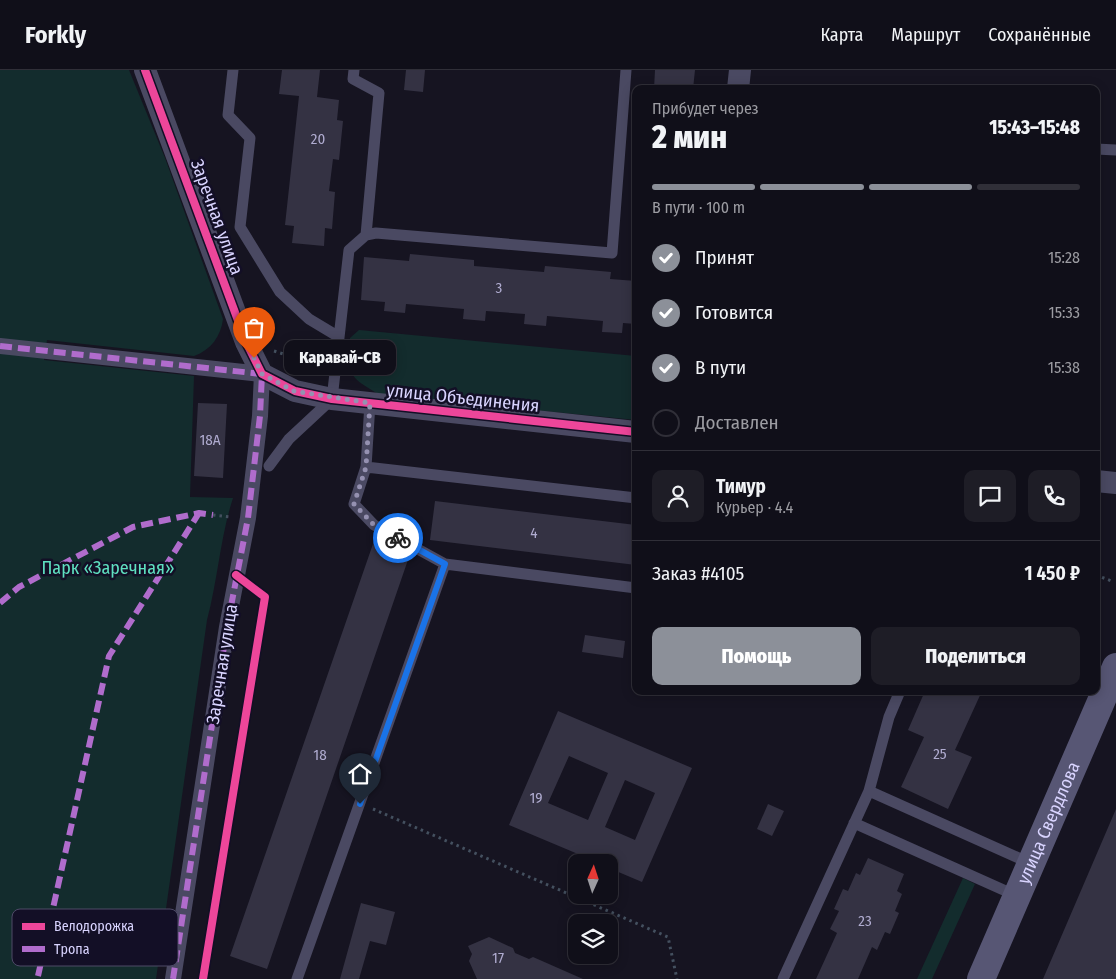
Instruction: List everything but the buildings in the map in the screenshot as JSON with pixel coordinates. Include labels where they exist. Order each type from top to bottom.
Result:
[{"type":"main road","name":"улица Свердлова","points":[[981,979],[1116,667]]},
{"type":"street","name":"Заречная улица","points":[[145,70],[246,342],[262,374],[260,416],[248,518],[227,627],[178,946]]},
{"type":"street","points":[[738,85],[740,70]]},
{"type":"street","points":[[0,346],[262,374]]},
{"type":"street","name":"улица Объединения","points":[[262,374],[294,391],[332,399],[632,432]]},
{"type":"street","points":[[1100,481],[1116,483]]},
{"type":"street","name":"Заречная улица","points":[[173,979],[175,966]]},
{"type":"lane","points":[[232,70],[228,115],[250,138],[240,227],[280,292],[309,319],[339,337]]},
{"type":"lane","points":[[354,70],[353,79],[379,93],[366,235]]},
{"type":"lane","points":[[269,466],[289,439],[332,399],[349,250],[366,235],[376,233],[612,253],[626,70]]},
{"type":"lane","points":[[1100,149],[1116,150]]},
{"type":"lane","points":[[370,403],[366,467],[354,504],[374,525],[445,564],[632,587]]},
{"type":"lane","points":[[366,467],[632,498]]},
{"type":"lane","points":[[297,979],[445,564]]},
{"type":"lane","points":[[783,979],[868,791],[889,717],[898,695]]},
{"type":"lane","points":[[868,791],[1032,864]]},
{"type":"lane","points":[[854,823],[1017,896]]},
{"type":"path","points":[[274,351],[335,371]]},
{"type":"path","points":[[1100,576],[1114,582]]},
{"type":"path","points":[[360,804],[668,937],[677,979]]},
{"type":"green space","name":"Парк «Заречная»","points":[[0,70],[129,70],[165,158],[223,319],[222,325],[214,342],[194,356],[47,340],[44,360],[194,376],[190,497],[233,498],[225,528],[207,620],[166,909],[12,909],[12,966],[158,966],[156,979],[0,979]]},
{"type":"green space","points":[[359,330],[632,356],[632,420],[380,395],[362,384],[352,374],[349,360],[350,338]]},
{"type":"green space","points":[[963,878],[975,884],[932,979],[917,979]]},
{"type":"marked path","points":[[0,346],[262,374],[260,416],[248,518],[227,627],[178,946]]},
{"type":"marked path","points":[[0,603],[19,587],[133,527],[199,513],[213,515]]},
{"type":"marked path","points":[[53,909],[109,656],[199,513]]},
{"type":"marked path","points":[[38,976],[40,966]]},
{"type":"marked path","points":[[173,979],[175,966]]},
{"type":"cycle path","points":[[145,70],[246,342],[262,374],[295,391],[332,399],[632,432]]},
{"type":"cycle path","points":[[203,979],[265,597],[236,575]]},
{"type":"way so far","points":[[254,358],[262,374],[294,391],[332,399],[370,403],[366,467],[354,504],[374,525],[398,538]]},
{"type":"place","name":"Каравай-СВ","points":[[254,358]]},
{"type":"route","points":[[360,804],[445,564],[398,538]]}]
